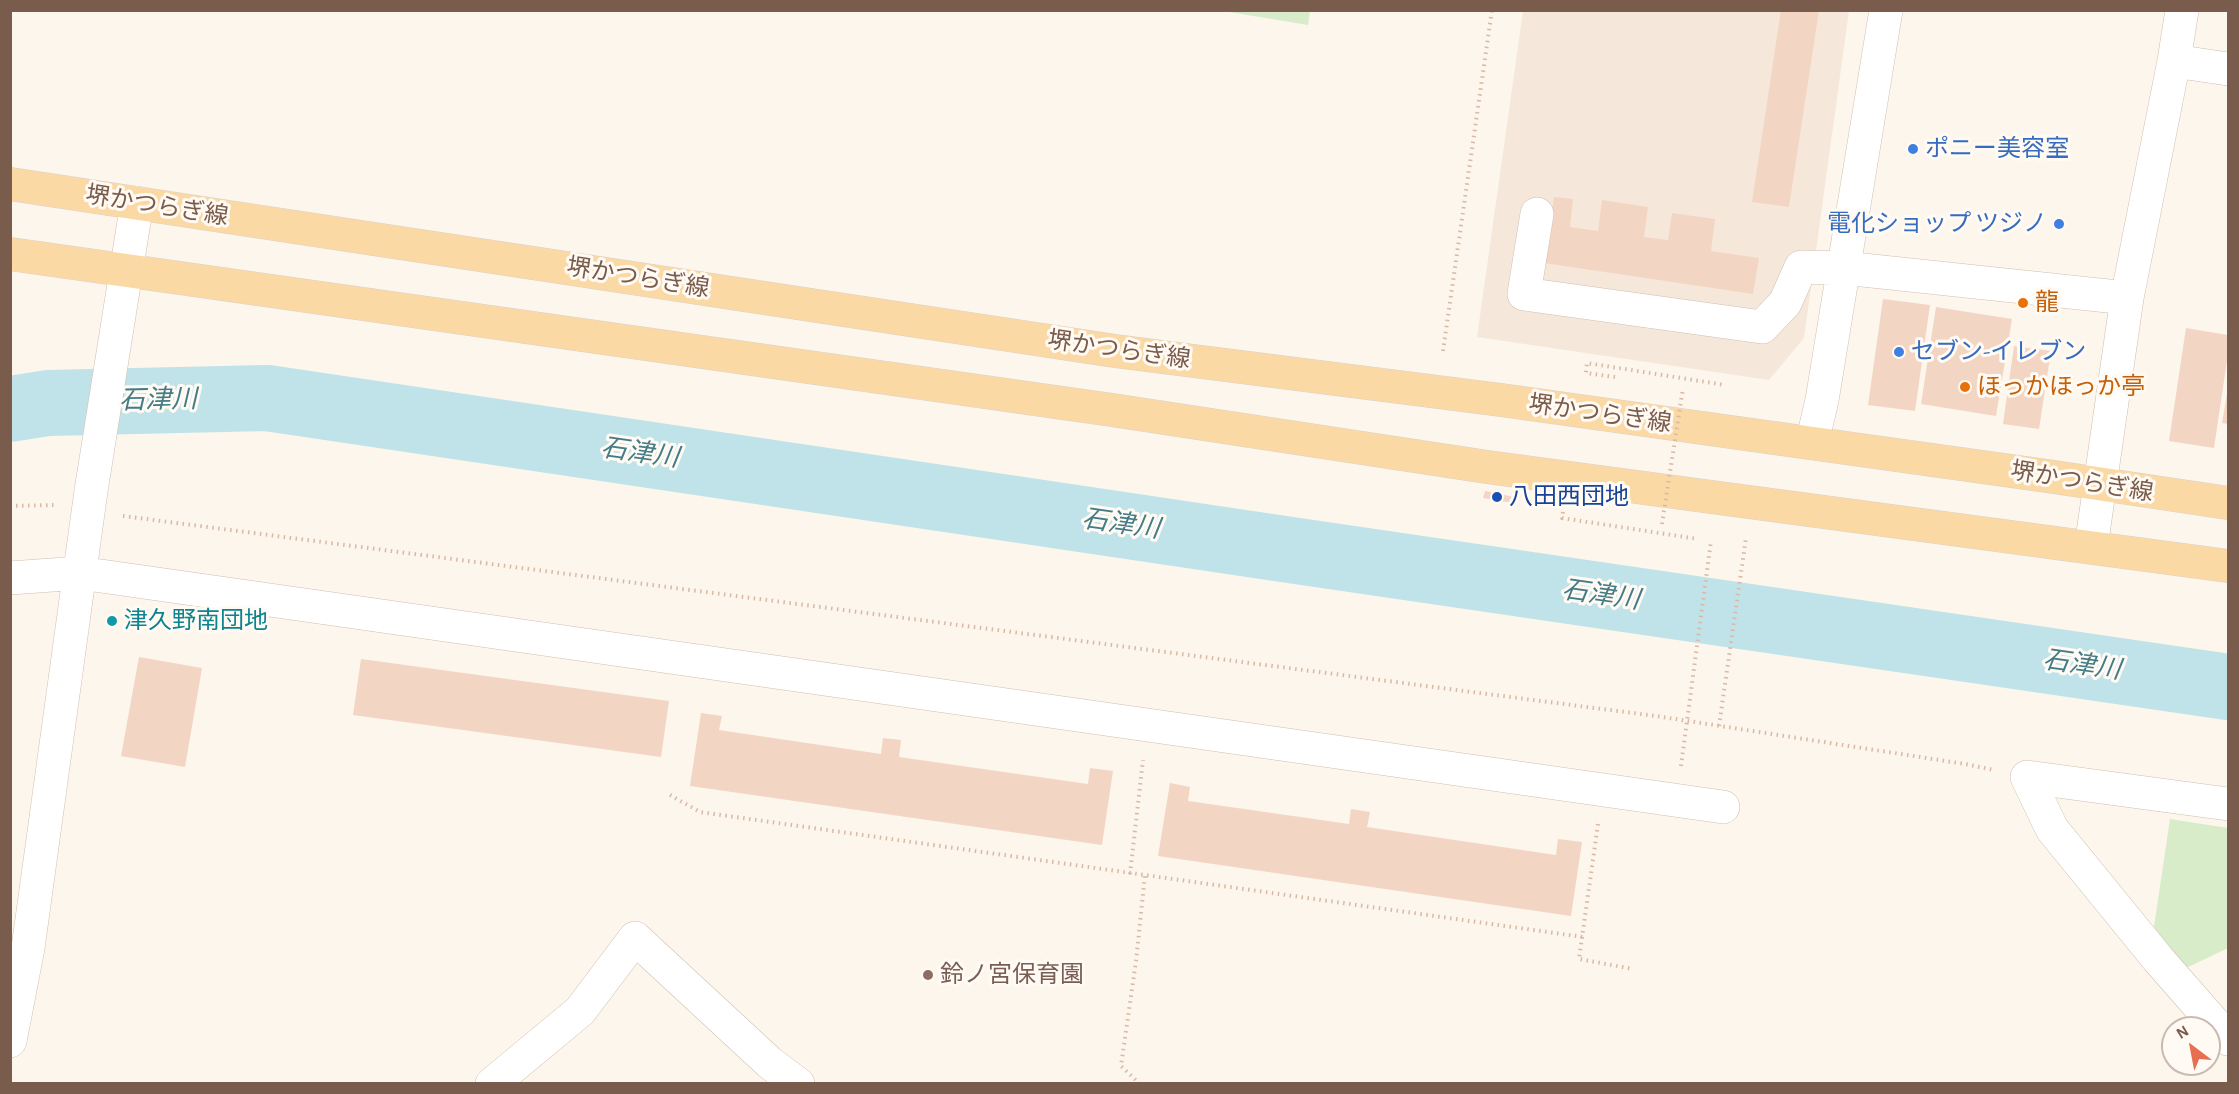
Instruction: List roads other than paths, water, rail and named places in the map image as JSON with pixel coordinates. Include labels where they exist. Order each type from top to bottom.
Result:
[{"type":"main road","name":"堺かつらぎ線","points":[[10,184],[1103,349],[1512,401],[2229,503]]},
{"type":"main road","points":[[10,254],[1112,410],[1487,467],[2229,566]]},
{"type":"street","points":[[1812,443],[1844,268],[1886,10]]},
{"type":"street","points":[[2091,547],[2127,298],[2182,10]]},
{"type":"street","points":[[2174,61],[2229,69]]},
{"type":"street","points":[[10,1041],[19,949],[80,573],[136,203]]},
{"type":"street","points":[[1537,214],[1524,294],[1762,327],[1785,303],[1801,267],[1844,268],[2127,298]]},
{"type":"street","points":[[10,578],[80,573],[1723,807]]},
{"type":"street","points":[[2229,804],[2027,777],[2052,829],[2158,959],[2229,1039]]},
{"type":"street","points":[[492,1083],[580,1011],[635,938],[771,1063],[798,1083]]},
{"type":"waterway","name":"石津川","points":[[10,409],[48,403],[267,398],[2228,687]]},
{"type":"place","name":"ポニー美容室","points":[[1913,149]]},
{"type":"place","name":"電化ショップ ツジノ","points":[[2059,224]]},
{"type":"place","name":"龍","points":[[2023,303]]},
{"type":"place","name":"セブン-イレブン","points":[[1899,352]]},
{"type":"place","name":"ほっかほっか亭","points":[[1965,387]]},
{"type":"place","name":"八田西団地","points":[[1497,497]]},
{"type":"place","name":"津久野南団地","points":[[112,621]]},
{"type":"place","name":"鈴ノ宮保育園","points":[[928,975]]}]
